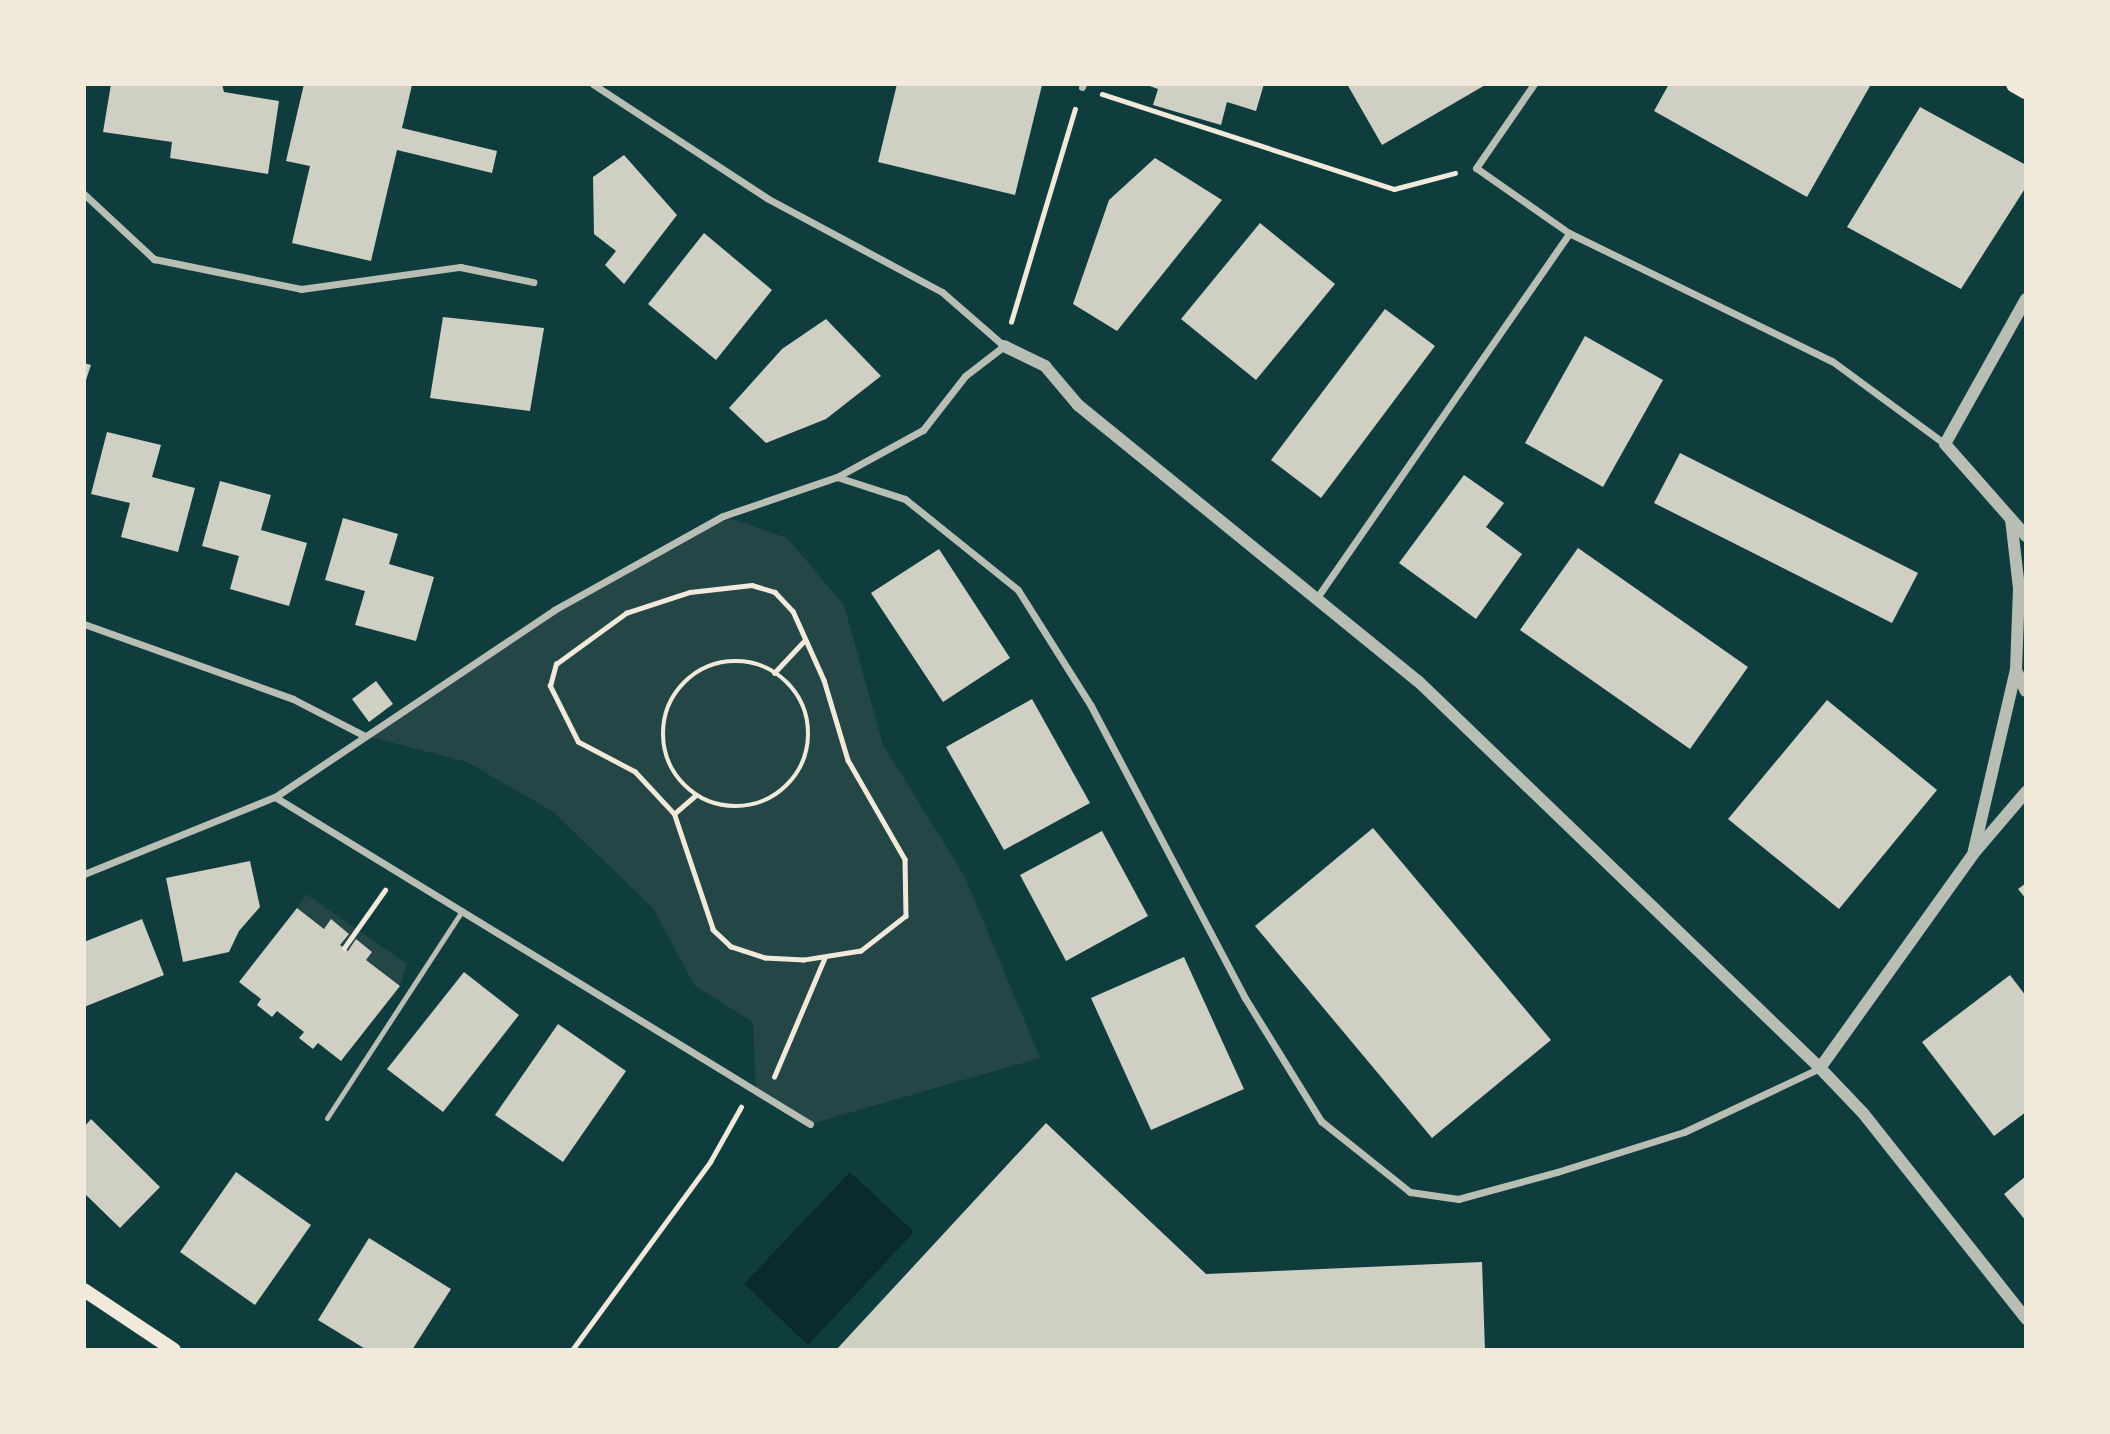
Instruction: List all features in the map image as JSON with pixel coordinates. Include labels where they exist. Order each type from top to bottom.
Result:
[{"type":"main road","points":[[2015,84],[2026,90]]},
{"type":"main road","points":[[84,1290],[174,1350]]},
{"type":"street","points":[[593,84],[766,198],[942,292],[1004,346],[1045,366],[1078,405],[1418,681],[1820,1068],[1863,1113],[2026,1319]]},
{"type":"street","points":[[1534,84],[1476,168],[1569,233],[1832,361],[1945,444],[2026,536]]},
{"type":"street","points":[[84,194],[154,259],[300,289],[460,267],[533,282]]},
{"type":"street","points":[[1316,599],[1569,233]]},
{"type":"street","points":[[1945,444],[2026,299]]},
{"type":"street","points":[[84,873],[275,797],[363,735],[554,610],[723,516],[837,477],[923,430],[965,376],[1004,346]]},
{"type":"street","points":[[837,477],[905,499],[1018,590],[1091,706],[1245,998],[1321,1121],[1410,1192],[1458,1199],[1557,1172],[1684,1132],[1820,1068],[1973,854],[2026,792]]},
{"type":"street","points":[[1973,854],[2016,670],[2019,587],[2011,519]]},
{"type":"street","points":[[84,624],[293,699],[363,735]]},
{"type":"street","points":[[2017,653],[2026,633]]},
{"type":"street","points":[[2016,670],[2026,691]]},
{"type":"street","points":[[275,797],[810,1124]]},
{"type":"lane","points":[[327,1118],[462,911]]},
{"type":"path","points":[[1004,346],[1082,86],[1394,189],[1476,168]]},
{"type":"path","points":[[752,585],[775,592],[793,611],[805,640],[824,680],[848,760],[905,859],[908,897],[906,916],[861,951],[824,959],[765,958],[731,947],[713,930],[674,814],[635,772],[578,742],[550,686],[556,664],[626,613],[723,586],[752,585]]},
{"type":"path","points":[[774,673],[805,640]]},
{"type":"path","points":[[737,660],[774,673],[800,698],[809,722],[808,748],[800,772],[783,791],[763,803],[739,808],[695,796],[677,780],[661,737],[665,714],[675,693],[691,676],[712,664],[737,660]]},
{"type":"path","points":[[674,814],[695,796]]},
{"type":"path","points":[[344,948],[398,872]]},
{"type":"path","points":[[765,1097],[824,959]]},
{"type":"path","points":[[572,1350],[710,1162],[752,1088]]},
{"type":"shaded area","points":[[723,516],[787,538],[844,605],[883,745],[965,877],[1040,1058],[810,1124],[756,1091],[753,1022],[695,986],[653,908],[552,811],[467,762],[363,735],[554,610]]},
{"type":"shaded area","points":[[306,894],[407,964],[400,986],[366,960],[372,952],[357,940],[348,951],[340,945],[349,934],[331,920],[324,929],[297,908]]},
{"type":"shaded area","points":[[850,1172],[914,1232],[808,1345],[744,1284]]},
{"type":"building","points":[[111,84],[222,84],[224,92],[279,101],[268,174],[170,158],[172,142],[103,132]]},
{"type":"building","points":[[304,84],[412,85],[402,128],[497,151],[492,173],[397,150],[371,261],[292,243],[310,166],[286,161]]},
{"type":"building","points":[[897,84],[1042,85],[1015,195],[878,162]]},
{"type":"building","points":[[1144,84],[1264,84],[1256,111],[1227,102],[1221,125],[1153,105],[1158,89]]},
{"type":"building","points":[[1347,84],[1487,84],[1382,145]]},
{"type":"building","points":[[1669,84],[1870,86],[1807,197],[1654,111]]},
{"type":"building","points":[[1920,107],[2026,165],[2026,187],[1961,289],[1847,227]]},
{"type":"building","points":[[624,155],[677,215],[624,284],[605,265],[616,251],[594,234],[593,177]]},
{"type":"building","points":[[1155,158],[1222,200],[1117,331],[1073,304],[1109,200]]},
{"type":"building","points":[[1260,223],[1335,284],[1256,380],[1181,319]]},
{"type":"building","points":[[704,233],[772,290],[716,360],[648,304]]},
{"type":"building","points":[[1385,309],[1435,346],[1321,498],[1271,460]]},
{"type":"building","points":[[443,317],[544,328],[530,411],[430,398]]},
{"type":"building","points":[[826,319],[881,376],[826,419],[766,443],[729,408],[782,349]]},
{"type":"building","points":[[1585,336],[1663,380],[1603,487],[1525,443]]},
{"type":"building","points":[[84,363],[91,365],[84,386]]},
{"type":"building","points":[[107,432],[161,445],[152,477],[195,488],[178,552],[121,537],[130,503],[91,494]]},
{"type":"building","points":[[1680,453],[1918,573],[1892,623],[1654,503]]},
{"type":"building","points":[[1464,475],[1504,503],[1486,527],[1522,554],[1476,619],[1399,563]]},
{"type":"building","points":[[220,481],[271,495],[261,530],[307,543],[289,606],[230,589],[239,556],[202,546]]},
{"type":"building","points":[[343,518],[398,534],[389,564],[434,577],[416,641],[355,625],[365,591],[325,580]]},
{"type":"building","points":[[1578,548],[1748,667],[1690,749],[1520,630]]},
{"type":"building","points":[[939,549],[1010,658],[943,702],[871,593]]},
{"type":"building","points":[[376,681],[393,704],[369,722],[352,699]]},
{"type":"building","points":[[1032,699],[1090,803],[1004,850],[946,747]]},
{"type":"building","points":[[1827,700],[1937,790],[1839,909],[1728,819]]},
{"type":"building","points":[[1373,828],[1551,1040],[1432,1138],[1255,926]]},
{"type":"building","points":[[1102,831],[1148,916],[1066,961],[1020,875]]},
{"type":"building","points":[[250,861],[260,907],[239,931],[229,952],[183,962],[166,878]]},
{"type":"building","points":[[2026,883],[2026,899],[2018,889]]},
{"type":"building","points":[[297,908],[324,929],[331,919],[349,934],[340,945],[348,951],[356,939],[372,952],[366,960],[400,986],[341,1061],[318,1043],[313,1049],[299,1038],[304,1032],[277,1011],[272,1017],[257,1005],[261,999],[239,982]]},
{"type":"building","points":[[142,919],[164,975],[84,1007],[84,942]]},
{"type":"building","points":[[1184,957],[1244,1089],[1151,1130],[1091,998]]},
{"type":"building","points":[[464,972],[519,1015],[443,1112],[387,1069]]},
{"type":"building","points":[[2010,975],[2026,996],[2026,1112],[1994,1136],[1922,1042]]},
{"type":"building","points":[[558,1024],[626,1071],[563,1162],[495,1115]]},
{"type":"building","points":[[91,1119],[160,1187],[120,1228],[84,1193],[84,1127]]},
{"type":"building","points":[[1046,1123],[1206,1274],[1482,1262],[1485,1350],[836,1350]]},
{"type":"building","points":[[236,1172],[311,1225],[255,1305],[180,1252]]},
{"type":"building","points":[[2026,1176],[2026,1221],[2004,1194]]},
{"type":"building","points":[[369,1238],[451,1289],[412,1350],[367,1350],[318,1320]]}]
